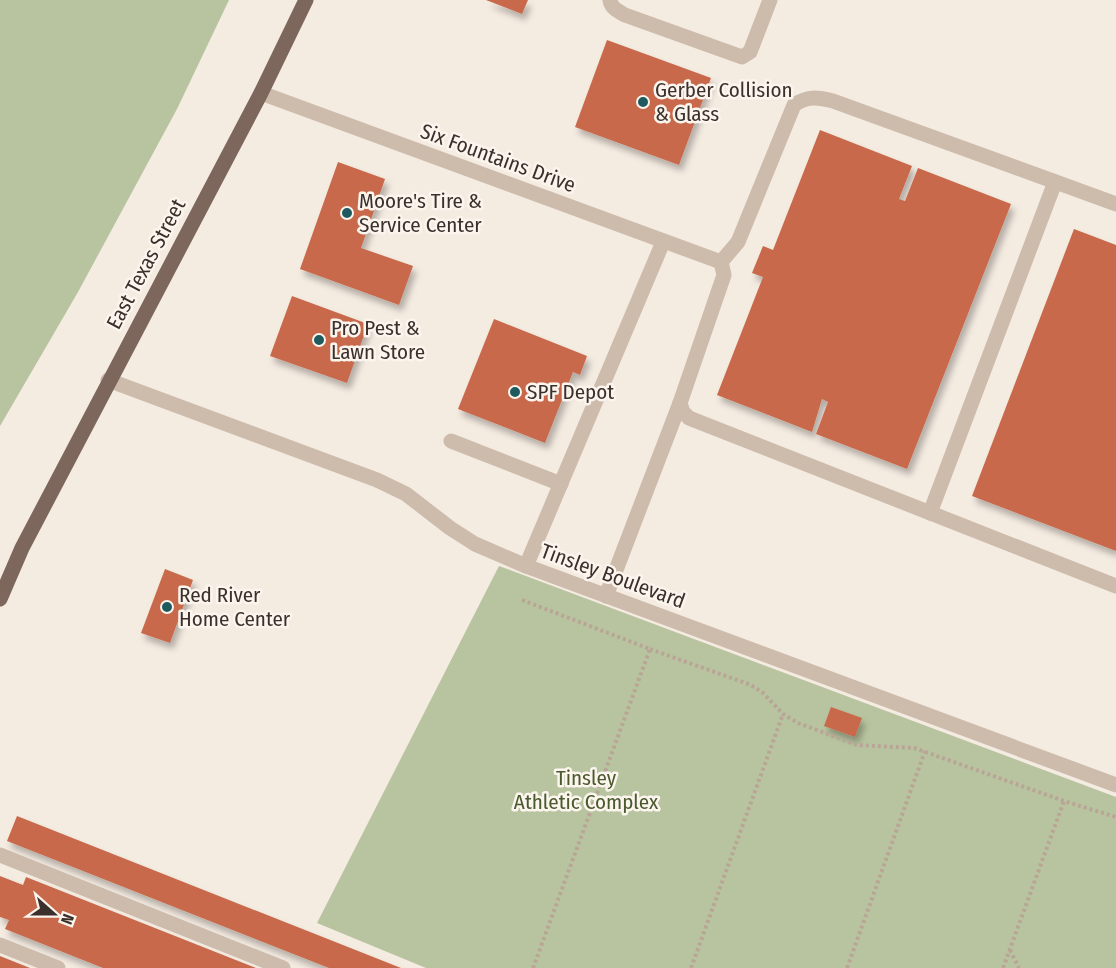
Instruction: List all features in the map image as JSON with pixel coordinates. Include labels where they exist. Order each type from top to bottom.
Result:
[{"type":"main road","name":"East Texas Street","points":[[0,599],[22,548],[108,380],[261,93],[306,0]]},
{"type":"main road","name":"East Texas Street","points":[[0,582],[22,548]]},
{"type":"street","points":[[609,0],[615,9],[624,15],[742,57],[750,52],[770,0]]},
{"type":"street","name":"Six Fountains Drive","points":[[261,93],[721,262]]},
{"type":"street","points":[[606,596],[680,403],[724,275],[721,262],[738,242],[794,105],[802,99],[813,97],[832,100],[1116,204]]},
{"type":"street","points":[[930,513],[1054,182]]},
{"type":"street","points":[[526,566],[663,242]]},
{"type":"street","name":"Tinsley Boulevard","points":[[108,380],[377,480],[406,494],[475,544],[526,566],[1116,785]]},
{"type":"street","points":[[680,403],[683,412],[690,418],[1116,586]]},
{"type":"street","points":[[451,441],[561,484]]},
{"type":"street","points":[[0,855],[283,968]]},
{"type":"street","points":[[0,945],[58,968]]},
{"type":"path","points":[[522,600],[751,685],[763,693],[783,714],[798,723],[857,744],[914,748],[925,751],[1064,801],[1116,817]]},
{"type":"path","points":[[532,968],[650,649]]},
{"type":"path","points":[[691,968],[783,714]]},
{"type":"path","points":[[846,968],[925,751]]},
{"type":"path","points":[[1003,968],[1064,801]]},
{"type":"path","points":[[1010,950],[1019,968]]},
{"type":"green space","points":[[0,0],[229,0],[177,109],[78,292],[0,426]]},
{"type":"green space","name":"Tinsley Athletic Complex","points":[[499,566],[1116,797],[1116,968],[426,968],[317,923]]},
{"type":"building","points":[[486,0],[528,0],[522,14]]},
{"type":"building","name":"Gerber Collision & Glass","points":[[607,40],[711,78],[679,165],[575,127]]},
{"type":"building","points":[[820,130],[912,166],[899,199],[905,201],[918,168],[1011,204],[907,469],[816,434],[828,402],[822,399],[812,432],[717,395],[763,277],[752,273],[763,246],[773,250]]},
{"type":"building","name":"Moore's Tire & Service Center","points":[[338,162],[385,179],[361,248],[413,266],[399,305],[300,269]]},
{"type":"building","points":[[1074,229],[1116,245],[1116,551],[972,496]]},
{"type":"building","name":"Pro Pest & Lawn Store","points":[[292,296],[368,324],[347,383],[270,356]]},
{"type":"building","name":"SPF Depot","points":[[494,319],[587,356],[580,375],[573,372],[545,443],[458,409]]},
{"type":"building","name":"Red River Home Center","points":[[165,569],[193,580],[170,643],[141,633]]},
{"type":"building","points":[[831,707],[862,718],[855,737],[824,726]]},
{"type":"building","points":[[17,816],[401,968],[329,968],[7,841]]},
{"type":"building","points":[[0,876],[23,885],[26,877],[256,968],[103,968],[5,929],[9,920],[0,917]]},
{"type":"building","points":[[0,956],[30,968],[0,968]]},
{"type":"place","name":"Gerber Collision & Glass","points":[[643,102]]},
{"type":"place","name":"Moore's Tire & Service Center","points":[[347,213]]},
{"type":"place","name":"Pro Pest & Lawn Store","points":[[319,340]]},
{"type":"place","name":"SPF Depot","points":[[515,392]]},
{"type":"place","name":"Red River Home Center","points":[[167,607]]}]
